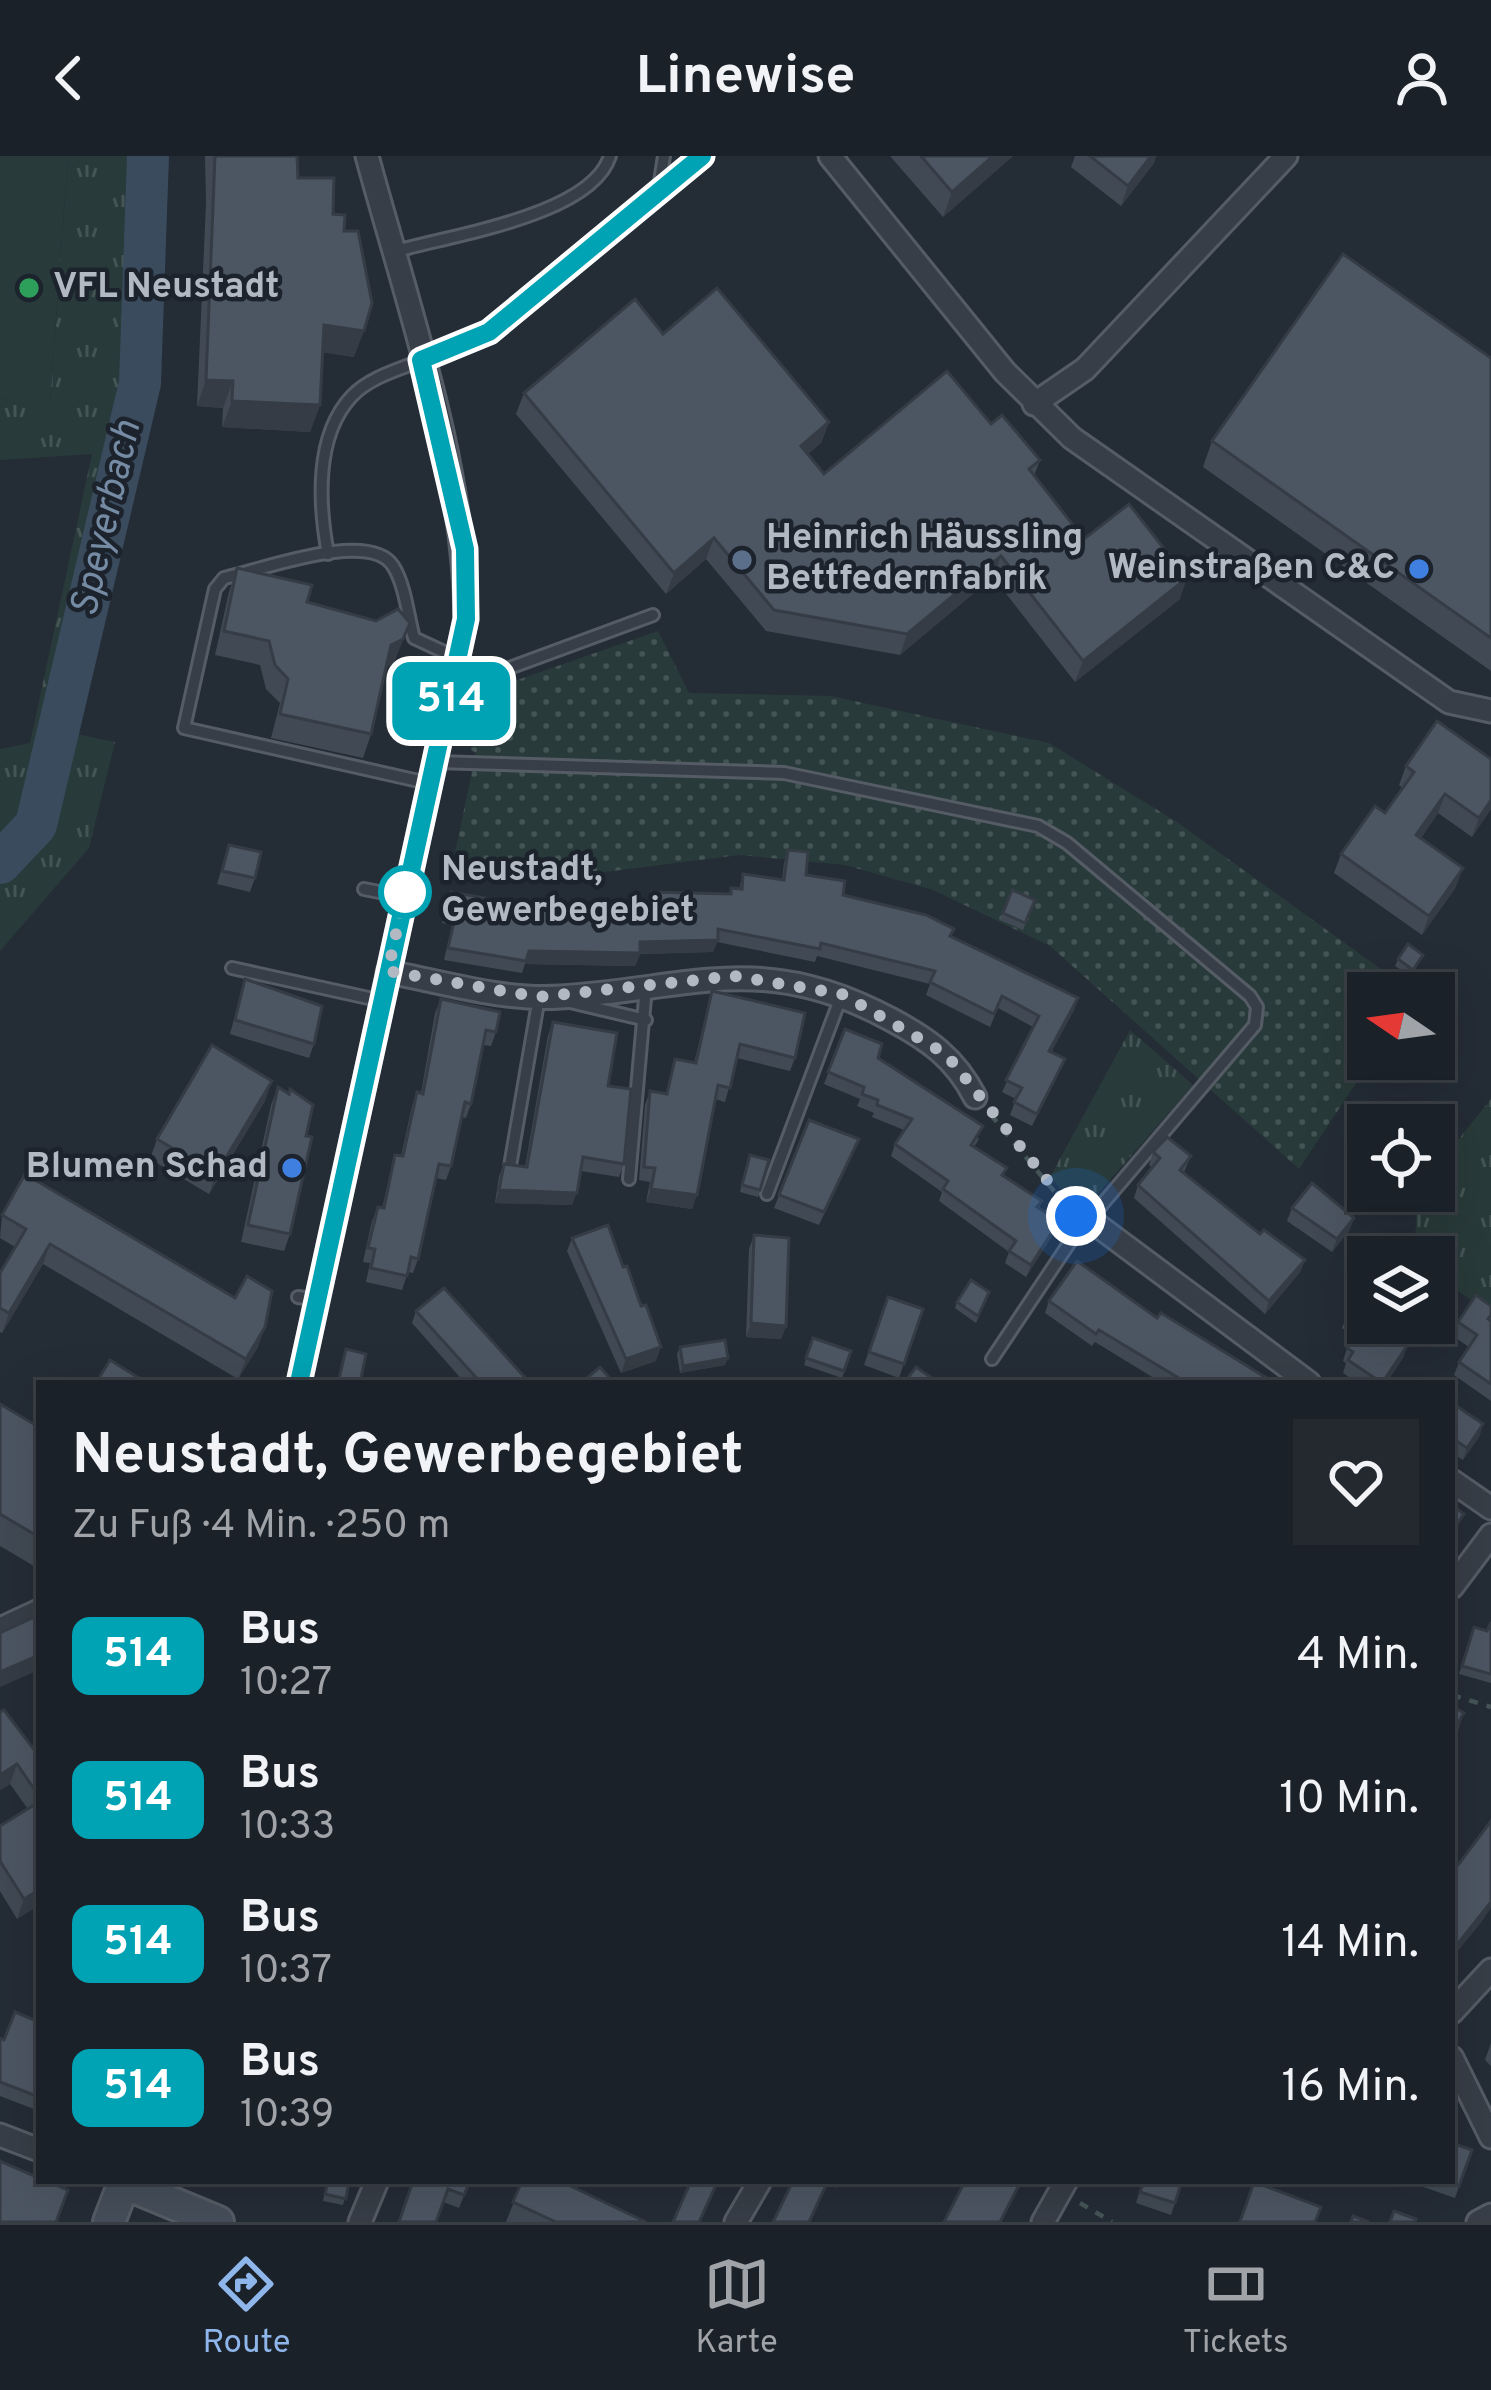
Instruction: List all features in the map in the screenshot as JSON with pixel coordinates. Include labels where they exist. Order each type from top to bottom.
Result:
[{"type":"street","points":[[299,1380],[308,1299],[382,1000],[466,619],[465,549],[368,156]]},
{"type":"street","points":[[421,360],[489,332],[702,156]]},
{"type":"street","points":[[830,156],[1034,404],[1072,438],[1449,701],[1491,710],[1491,727]]},
{"type":"street","points":[[1034,404],[1137,331],[1286,156]]},
{"type":"street","points":[[388,971],[550,997],[734,976],[842,994],[946,1054],[976,1097]]},
{"type":"street","points":[[1087,1221],[1305,1380]]},
{"type":"street","points":[[1455,1483],[1491,1508]]},
{"type":"street","points":[[1455,1583],[1491,1535]]},
{"type":"street","points":[[0,1629],[36,1612]]},
{"type":"street","points":[[1455,2009],[1491,1970]]},
{"type":"street","points":[[1455,2064],[1491,2137]]},
{"type":"street","points":[[0,2135],[36,2149]]},
{"type":"street","points":[[109,2222],[121,2184]]},
{"type":"street","points":[[125,2184],[179,2215],[218,2222]]},
{"type":"street","points":[[360,2222],[376,2184]]},
{"type":"street","points":[[736,2222],[758,2184]]},
{"type":"street","points":[[1043,2222],[1063,2186]]},
{"type":"street","points":[[1478,2222],[1491,2216]]},
{"type":"lane","points":[[393,252],[569,202],[605,173],[610,156]]},
{"type":"lane","points":[[658,192],[664,156]]},
{"type":"lane","points":[[328,554],[320,490],[336,424],[349,399],[369,382],[421,360]]},
{"type":"lane","points":[[653,615],[485,676],[458,670],[414,638],[394,566],[377,550],[351,547],[224,578],[215,590],[184,728],[434,773],[784,773],[1052,832],[1257,1007],[1255,1025],[1087,1221],[992,1359]]},
{"type":"lane","points":[[364,889],[404,897]]},
{"type":"lane","points":[[232,968],[382,1000]]},
{"type":"lane","points":[[629,1180],[646,984]]},
{"type":"lane","points":[[767,1194],[842,994]]},
{"type":"lane","points":[[510,1166],[550,997],[646,1020]]},
{"type":"path","points":[[976,1097],[1087,1221]]},
{"type":"path","points":[[1455,1696],[1491,1707]]},
{"type":"path","points":[[1063,2186],[1112,2222]]},
{"type":"green space","name":"VFL Neustadt","points":[[0,156],[68,156],[50,402],[0,398]]},
{"type":"green space","points":[[68,156],[163,156],[149,394],[76,734],[115,742],[89,848],[0,951],[0,749],[30,743],[92,454],[0,460],[0,398],[50,401]]},
{"type":"green space","points":[[658,631],[689,693],[831,696],[1049,743],[1177,822],[1385,972],[1347,972],[1347,1080],[1358,1080],[1299,1169],[1050,946],[933,890],[845,865],[739,855],[573,876],[502,872],[502,866],[454,857],[476,753],[471,750],[477,694]]},
{"type":"green space","points":[[1130,1030],[1193,1085],[1082,1212],[1050,1177]]},
{"type":"green space","points":[[1491,1099],[1491,1314],[1455,1289],[1455,1236],[1415,1236],[1417,1212],[1455,1212],[1455,1144]]},
{"type":"building","points":[[215,156],[297,156],[298,178],[334,178],[333,214],[345,215],[344,231],[358,231],[372,303],[364,331],[324,325],[320,405],[232,401],[233,381],[206,380]]},
{"type":"building","points":[[921,156],[993,156],[952,192]]},
{"type":"building","points":[[1090,156],[1151,156],[1128,186]]},
{"type":"building","name":"Weinstraßen C&C","points":[[1343,254],[1491,358],[1491,638],[1212,441]]},
{"type":"building","points":[[717,288],[829,422],[801,446],[824,474],[947,371],[991,424],[1002,415],[1040,460],[1029,469],[1084,539],[1129,504],[1187,578],[1083,661],[1001,556],[907,634],[774,610],[714,538],[674,573],[524,393],[635,299],[663,334]]},
{"type":"building","points":[[237,568],[312,585],[307,602],[376,621],[398,609],[410,623],[403,639],[391,645],[371,734],[280,714],[288,679],[275,665],[269,641],[224,631]]},
{"type":"building","points":[[1437,721],[1491,759],[1491,800],[1479,818],[1445,794],[1416,835],[1463,868],[1429,916],[1341,854],[1375,806],[1385,813],[1414,772],[1406,766]]},
{"type":"building","points":[[229,845],[261,852],[255,878],[222,871]]},
{"type":"building","points":[[788,850],[808,852],[806,875],[845,881],[843,895],[926,915],[954,929],[950,936],[1078,998],[1049,1051],[1065,1059],[1037,1114],[1014,1102],[1022,1088],[1006,1080],[1039,1016],[1002,996],[994,1014],[930,982],[935,971],[821,943],[820,949],[718,929],[718,940],[640,942],[640,953],[529,951],[526,961],[448,948],[456,913],[447,911],[451,892],[585,916],[586,909],[641,911],[641,905],[652,905],[652,892],[731,894],[731,888],[742,889],[743,874],[784,880]]},
{"type":"building","points":[[1012,890],[1035,900],[1025,923],[1003,913]]},
{"type":"building","points":[[1408,944],[1423,955],[1413,970],[1398,959]]},
{"type":"building","points":[[245,979],[322,1006],[314,1044],[235,1020]]},
{"type":"building","points":[[712,991],[805,1013],[795,1058],[740,1044],[730,1088],[718,1085],[697,1195],[651,1189],[655,1168],[644,1167],[650,1091],[667,1094],[675,1059],[696,1063]]},
{"type":"building","points":[[441,999],[500,1012],[496,1032],[486,1030],[471,1104],[465,1102],[451,1166],[439,1164],[418,1259],[411,1257],[407,1276],[371,1268],[375,1249],[368,1248],[378,1207],[384,1208],[395,1155],[403,1156],[417,1092],[423,1094]]},
{"type":"building","points":[[553,1022],[617,1033],[608,1086],[631,1089],[624,1164],[583,1157],[577,1193],[499,1190],[504,1164],[527,1167]]},
{"type":"building","points":[[845,1029],[882,1044],[878,1058],[983,1126],[971,1145],[1007,1168],[1002,1175],[1042,1201],[1037,1207],[1059,1221],[1031,1265],[1009,1251],[1016,1241],[943,1189],[948,1181],[895,1144],[912,1119],[877,1105],[878,1100],[862,1094],[864,1087],[828,1072]]},
{"type":"building","points":[[212,1045],[272,1081],[216,1174],[157,1139]]},
{"type":"building","points":[[278,1087],[289,1094],[290,1089],[313,1105],[306,1136],[312,1137],[290,1234],[248,1225]]},
{"type":"building","points":[[809,1120],[859,1139],[824,1212],[779,1195]]},
{"type":"building","points":[[1167,1137],[1191,1156],[1180,1170],[1260,1234],[1264,1230],[1305,1260],[1269,1301],[1138,1185],[1160,1158],[1153,1152]]},
{"type":"building","points":[[750,1155],[769,1160],[760,1190],[742,1185]]},
{"type":"building","points":[[25,1174],[235,1298],[247,1276],[272,1291],[265,1327],[246,1359],[50,1244],[9,1313],[0,1308],[0,1273],[26,1229],[2,1215]]},
{"type":"building","points":[[1312,1183],[1354,1218],[1337,1239],[1292,1208]]},
{"type":"building","points":[[608,1225],[661,1347],[626,1359],[572,1238]]},
{"type":"building","points":[[754,1235],[789,1238],[786,1326],[751,1323]]},
{"type":"building","points":[[1077,1261],[1157,1318],[1161,1313],[1270,1380],[1182,1380],[1099,1330],[1096,1334],[1049,1301]]},
{"type":"building","points":[[971,1280],[989,1292],[978,1316],[957,1302]]},
{"type":"building","points":[[444,1288],[527,1380],[478,1380],[416,1311]]},
{"type":"building","points":[[1476,1295],[1491,1306],[1491,1384],[1459,1362],[1477,1335],[1458,1322]]},
{"type":"building","points":[[888,1297],[923,1309],[904,1364],[869,1352]]},
{"type":"building","points":[[813,1338],[851,1351],[844,1371],[806,1358]]},
{"type":"building","points":[[725,1340],[728,1358],[683,1366],[680,1347]]},
{"type":"building","points":[[1350,1344],[1407,1346],[1384,1380],[1348,1360],[1353,1352],[1347,1348]]},
{"type":"building","points":[[346,1349],[366,1354],[361,1380],[339,1380]]},
{"type":"building","points":[[110,1360],[142,1380],[98,1380]]},
{"type":"building","points":[[600,1367],[611,1380],[585,1380]]},
{"type":"building","points":[[916,1367],[935,1380],[906,1380]]},
{"type":"building","points":[[0,1404],[36,1425],[36,1535],[0,1514]]},
{"type":"building","points":[[1455,1405],[1483,1424],[1467,1448],[1455,1440]]},
{"type":"building","points":[[36,1616],[36,1656],[0,1672],[0,1633]]},
{"type":"building","points":[[1491,1622],[1491,1674],[1462,1666],[1474,1627],[1487,1631]]},
{"type":"building","points":[[1455,1708],[1464,1713],[1455,1728]]},
{"type":"building","points":[[4,1710],[36,1752],[36,1792],[17,1764],[0,1775],[0,1712]]},
{"type":"building","points":[[36,1804],[36,1892],[24,1899],[0,1861],[0,1826]]},
{"type":"building","points":[[1491,1821],[1491,1902],[1455,1947],[1455,1869]]},
{"type":"building","points":[[15,2012],[36,2021],[36,2096],[0,2082],[0,2038],[4,2040]]},
{"type":"building","points":[[1455,2144],[1472,2150],[1459,2186],[1453,2184]]},
{"type":"building","points":[[0,2161],[36,2177],[36,2184],[68,2190],[56,2222],[0,2222]]},
{"type":"building","points":[[327,2184],[348,2184],[346,2199],[325,2194]]},
{"type":"building","points":[[412,2184],[469,2184],[464,2195],[448,2189],[436,2222],[399,2222]]},
{"type":"building","points":[[521,2184],[566,2184],[646,2222],[556,2222],[513,2202]]},
{"type":"building","points":[[690,2184],[717,2184],[699,2222],[673,2222]]},
{"type":"building","points":[[792,2184],[827,2184],[809,2222],[773,2222]]},
{"type":"building","points":[[963,2184],[1019,2184],[1000,2222],[944,2222]]},
{"type":"building","points":[[1143,2184],[1181,2184],[1175,2203],[1140,2192]]},
{"type":"building","points":[[1253,2184],[1321,2207],[1315,2222],[1240,2222]]},
{"type":"building","points":[[1394,2211],[1416,2219],[1415,2222],[1390,2222]]},
{"type":"waterway","name":"Speyerbach","points":[[0,863],[36,825],[140,383],[148,156]]},
{"type":"bus line","name":"514","points":[[300,1380],[466,619],[465,549],[421,360],[470,344],[489,332],[702,156]]},
{"type":"place","name":"VFL Neustadt","points":[[29,288]]},
{"type":"place","name":"Heinrich Häussling Bettfedernfabrik","points":[[742,560]]},
{"type":"place","name":"Weinstraßen C&C","points":[[1419,569]]},
{"type":"place","name":"Neustadt, Gewerbegebiet","points":[[405,892]]},
{"type":"place","name":"Blumen Schad","points":[[292,1168]]},
{"type":"route","points":[[405,892],[388,971],[538,997],[734,976],[842,994],[946,1054],[1076,1216]]}]
